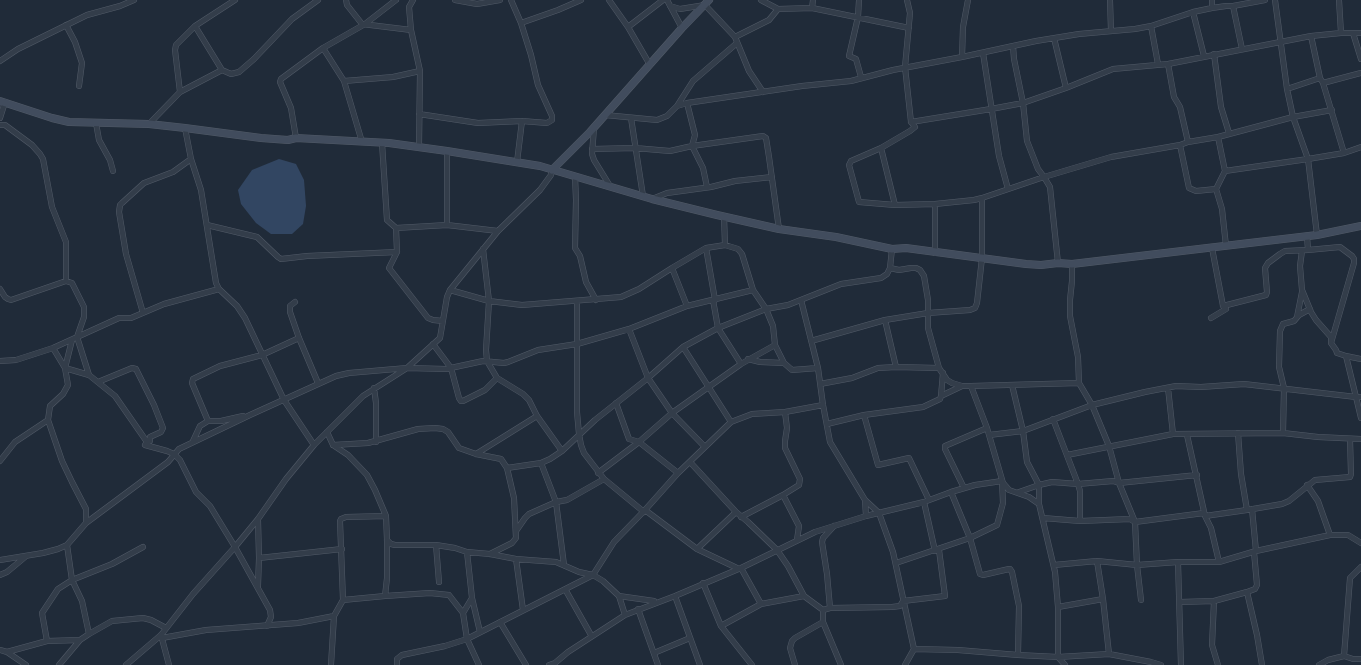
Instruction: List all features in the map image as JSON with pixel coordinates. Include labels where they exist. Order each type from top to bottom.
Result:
[{"type":"street","points":[[0,61],[18,48],[87,15],[120,6],[134,0]]},
{"type":"street","points":[[180,92],[175,48],[195,26],[235,0]]},
{"type":"street","points":[[195,26],[222,70],[227,74],[231,74],[239,72],[254,59],[292,19],[318,0]]},
{"type":"street","points":[[346,0],[347,5],[362,24],[411,30]]},
{"type":"street","points":[[296,138],[292,108],[280,81],[283,76],[323,48],[365,24],[396,0]]},
{"type":"street","points":[[413,0],[409,7],[411,30],[420,71],[419,147]]},
{"type":"street","points":[[455,0],[477,4],[500,0]]},
{"type":"street","points":[[419,114],[478,123],[522,121],[547,122],[552,120],[552,116],[538,85],[532,55],[511,0]]},
{"type":"street","points":[[521,23],[558,10],[578,0]]},
{"type":"street","points":[[609,0],[628,27],[650,65]]},
{"type":"street","points":[[628,27],[663,0]]},
{"type":"street","points":[[667,0],[682,28]]},
{"type":"street","points":[[761,0],[770,2],[778,9],[812,8],[909,28]]},
{"type":"street","points":[[812,8],[813,0]]},
{"type":"street","points":[[859,0],[858,17],[849,56],[856,59],[861,77]]},
{"type":"street","points":[[907,0],[909,9],[909,28],[905,67],[911,122],[915,127],[913,130],[881,148],[851,161],[849,165],[860,202],[895,205],[935,204],[974,200],[1111,157],[1180,146],[1188,142],[1218,137],[1293,118],[1332,110]]},
{"type":"street","points":[[962,57],[963,26],[968,0]]},
{"type":"street","points":[[1110,0],[1111,31]]},
{"type":"street","points":[[1212,0],[1212,8]]},
{"type":"street","points":[[678,106],[687,103],[763,92],[851,81],[861,77],[905,67],[1054,38],[1151,26],[1193,12],[1265,0]]},
{"type":"street","points":[[1275,0],[1287,88],[1293,118],[1308,159],[1317,235]]},
{"type":"street","points":[[1339,0],[1341,33]]},
{"type":"street","points":[[670,6],[680,9],[707,2]]},
{"type":"street","points":[[126,665],[161,636],[193,594],[258,519],[281,486],[314,445],[363,396],[406,368],[440,338],[447,297],[450,290],[483,248],[498,231],[540,190],[551,175],[552,170],[594,127],[707,2]]},
{"type":"street","points":[[707,2],[735,37],[749,71],[763,92]]},
{"type":"street","points":[[1233,6],[1242,49]]},
{"type":"street","points":[[735,37],[769,20],[778,9]]},
{"type":"street","points":[[1193,12],[1204,56]]},
{"type":"street","points":[[66,25],[76,46],[82,64],[79,86]]},
{"type":"street","points":[[1151,26],[1158,64]]},
{"type":"street","points":[[911,122],[1023,103],[1113,69],[1168,64],[1311,36],[1361,32]]},
{"type":"street","points":[[1353,33],[1361,59]]},
{"type":"street","points":[[1311,36],[1322,80],[1344,153]]},
{"type":"street","points":[[1054,38],[1066,88]]},
{"type":"street","points":[[605,115],[657,120],[667,116],[678,106],[693,81],[737,43]]},
{"type":"street","points":[[1013,46],[1014,59],[1023,103],[1027,141],[1038,170],[1049,184],[1058,262]]},
{"type":"street","points":[[323,48],[344,81],[362,142]]},
{"type":"street","points":[[983,53],[999,156],[1008,189]]},
{"type":"street","points":[[1214,54],[1221,107],[1229,134]]},
{"type":"street","points":[[1168,64],[1174,97],[1180,107],[1188,142]]},
{"type":"street","points":[[149,124],[180,92],[222,70]]},
{"type":"street","points":[[344,81],[393,77],[420,71]]},
{"type":"street","points":[[1287,88],[1361,73]]},
{"type":"street","points":[[0,118],[3,102],[62,121],[149,124],[262,138],[288,140],[296,138],[382,143],[419,147],[540,166],[652,199],[779,229],[836,237],[892,249],[906,248],[1026,264],[1058,262],[1072,264],[1317,235],[1361,226]]},
{"type":"street","points":[[687,103],[695,135],[692,146],[703,168],[707,187]]},
{"type":"street","points":[[631,118],[643,196]]},
{"type":"street","points":[[517,162],[522,121]]},
{"type":"street","points":[[96,123],[99,140],[110,160],[113,171]]},
{"type":"street","points":[[0,125],[5,125],[32,145],[40,154],[52,207],[66,242],[66,281]]},
{"type":"street","points":[[594,127],[592,149],[594,160],[610,186]]},
{"type":"street","points":[[185,128],[191,159],[201,190],[214,277],[219,289],[241,312],[284,400],[314,445]]},
{"type":"street","points":[[592,149],[635,148],[670,151],[692,146],[763,136],[766,142],[779,229]]},
{"type":"street","points":[[1218,137],[1225,171],[1216,189],[1222,209],[1226,246]]},
{"type":"street","points":[[382,143],[387,220],[396,228],[447,225],[498,231]]},
{"type":"street","points":[[1180,146],[1189,188],[1196,192],[1216,189]]},
{"type":"street","points":[[1225,171],[1344,153],[1361,147]]},
{"type":"street","points":[[881,148],[895,205]]},
{"type":"street","points":[[447,151],[447,225]]},
{"type":"street","points":[[143,313],[126,254],[119,212],[120,205],[144,182],[173,172],[191,159]]},
{"type":"street","points":[[575,176],[575,248],[580,256],[586,282],[596,300]]},
{"type":"street","points":[[652,199],[667,193],[735,181],[772,177]]},
{"type":"street","points":[[811,340],[885,320],[928,313],[970,310],[974,308],[977,303],[982,258],[982,198]]},
{"type":"street","points":[[935,204],[935,253]]},
{"type":"street","points":[[724,216],[725,245]]},
{"type":"street","points":[[207,225],[257,237],[281,259],[307,256],[397,252]]},
{"type":"street","points":[[396,228],[397,252],[389,268],[428,318],[443,321]]},
{"type":"street","points":[[1307,236],[1308,250]]},
{"type":"street","points":[[450,290],[489,301],[531,305],[621,297],[636,291],[706,248],[725,245],[738,249],[742,254],[753,290],[766,309],[772,326],[775,345],[784,363],[792,370],[818,368]]},
{"type":"street","points":[[1223,306],[1266,295],[1267,292],[1264,271],[1268,263],[1282,252],[1340,247],[1352,256],[1354,263],[1330,343]]},
{"type":"street","points":[[483,248],[489,301],[486,350],[487,361],[497,378],[523,394],[529,400],[537,416],[562,451]]},
{"type":"street","points":[[706,248],[718,328],[741,364]]},
{"type":"street","points":[[1211,318],[1226,309],[1223,306],[1212,248]]},
{"type":"street","points":[[507,468],[541,463],[562,451],[579,434],[648,378],[683,347],[718,328],[766,309],[783,307],[841,284],[881,278],[890,268],[892,249]]},
{"type":"street","points":[[1302,251],[1300,266],[1303,291],[1316,320],[1331,337],[1330,343]]},
{"type":"street","points":[[1072,264],[1070,316],[1078,357],[1079,383],[1092,405],[1109,446],[1118,483],[1134,522],[1141,600]]},
{"type":"street","points":[[672,268],[687,306]]},
{"type":"street","points":[[890,268],[899,270],[916,268],[922,272],[927,294],[928,328],[941,370],[947,380],[962,386],[1079,383]]},
{"type":"street","points":[[0,289],[5,297],[11,300],[66,281],[72,283],[84,307],[84,317],[74,339],[65,368]]},
{"type":"street","points":[[0,361],[16,360],[53,348],[119,318],[131,318],[164,304],[219,289]]},
{"type":"street","points":[[0,560],[50,552],[67,545],[86,524],[168,462],[179,448],[318,383],[342,374],[406,368],[451,368],[483,361],[504,363],[538,350],[577,344],[629,329],[687,306],[753,290]]},
{"type":"street","points":[[1297,318],[1303,291]]},
{"type":"street","points":[[801,300],[818,368],[823,405],[832,445],[864,500],[879,513],[896,563],[914,649],[904,665]]},
{"type":"street","points":[[577,301],[579,434],[584,453],[604,479],[644,511],[696,549],[739,568],[761,604]]},
{"type":"street","points":[[295,302],[292,303],[290,309],[299,338],[318,383]]},
{"type":"street","points":[[1283,434],[1284,388],[1279,367],[1280,331],[1283,324],[1294,321],[1299,315],[1310,309]]},
{"type":"street","points":[[885,320],[896,367]]},
{"type":"street","points":[[629,329],[648,378],[672,413],[705,447]]},
{"type":"street","points":[[208,421],[192,384],[192,380],[220,366],[262,355],[299,338]]},
{"type":"street","points":[[74,339],[89,375]]},
{"type":"street","points":[[1330,343],[1337,353],[1361,359]]},
{"type":"street","points":[[433,344],[451,368],[461,401],[485,390],[497,378]]},
{"type":"street","points":[[598,473],[639,442],[672,413],[748,359],[775,345]]},
{"type":"street","points":[[683,347],[731,422]]},
{"type":"street","points":[[53,348],[65,368],[68,385],[63,394],[50,406],[48,420],[62,461],[86,506],[86,524]]},
{"type":"street","points":[[1346,356],[1359,397],[1361,418]]},
{"type":"street","points":[[748,359],[760,362],[784,363]]},
{"type":"street","points":[[820,384],[852,378],[878,368],[896,367],[941,370]]},
{"type":"street","points":[[65,368],[89,375],[115,396],[147,442],[145,445]]},
{"type":"street","points":[[98,382],[132,368],[136,369],[154,405],[163,428],[161,432],[150,437],[149,442],[145,445]]},
{"type":"street","points":[[941,370],[942,396]]},
{"type":"street","points":[[989,435],[1023,431],[1092,405],[1176,386],[1244,384],[1359,397]]},
{"type":"street","points":[[1012,385],[1023,431],[1028,462],[1039,485],[1040,504],[1044,526],[1054,565],[1058,607],[1058,656],[1065,665]]},
{"type":"street","points":[[827,424],[864,414],[923,407],[962,386]]},
{"type":"street","points":[[896,563],[970,538],[997,525],[1003,502],[1003,482],[987,428],[971,386]]},
{"type":"street","points":[[374,388],[376,403],[376,442]]},
{"type":"street","points":[[1168,388],[1173,434]]},
{"type":"street","points":[[616,404],[629,439],[639,442],[678,473]]},
{"type":"street","points":[[397,665],[397,659],[402,655],[445,646],[467,639],[592,575],[614,542],[678,473],[731,422],[752,414],[785,412],[823,405]]},
{"type":"street","points":[[741,517],[799,485],[800,479],[785,448],[787,428],[785,412]]},
{"type":"street","points":[[193,441],[200,426],[208,421],[221,421],[250,414]]},
{"type":"street","points":[[864,414],[878,465],[909,458],[926,501],[937,550],[945,596],[903,601]]},
{"type":"street","points":[[476,454],[537,416]]},
{"type":"street","points":[[1053,419],[1078,484],[1080,521]]},
{"type":"street","points":[[0,460],[15,442],[48,420]]},
{"type":"street","points":[[333,444],[376,442],[418,429],[435,428],[443,429],[448,432],[459,448],[476,454],[501,459],[507,468],[514,498],[516,531],[515,540],[490,554]]},
{"type":"street","points":[[964,488],[945,449],[945,446],[987,428]]},
{"type":"street","points":[[327,432],[333,444],[348,455],[367,475],[378,494],[386,516],[387,578],[385,596]]},
{"type":"street","points":[[1180,602],[1214,601],[1247,592],[1255,589],[1257,586],[1255,552],[1249,510],[1241,474],[1238,433]]},
{"type":"street","points":[[1067,455],[1173,434],[1283,434],[1361,439]]},
{"type":"street","points":[[1187,435],[1205,516],[1211,528],[1219,562]]},
{"type":"street","points":[[1043,518],[1080,521],[1130,519],[1134,522],[1204,513],[1205,516],[1249,510],[1286,502],[1316,479],[1348,478],[1351,474],[1350,439]]},
{"type":"street","points":[[145,445],[174,454],[180,460],[196,492],[210,506],[258,587],[270,610],[271,617],[268,626]]},
{"type":"street","points":[[690,462],[736,512],[777,550],[788,566],[804,596],[824,610]]},
{"type":"street","points":[[541,463],[556,502],[564,565]]},
{"type":"street","points":[[1019,492],[1039,485],[1057,482],[1078,484],[1113,481],[1118,483],[1197,475]]},
{"type":"street","points":[[516,531],[527,516],[556,502],[567,500],[604,479]]},
{"type":"street","points":[[549,665],[555,663],[568,652],[624,614],[674,596],[739,568],[815,532],[866,516],[926,501],[975,485],[1003,482]]},
{"type":"street","points":[[1003,482],[1009,490],[1019,492],[1040,504]]},
{"type":"street","points":[[1307,485],[1318,501],[1330,535]]},
{"type":"street","points":[[951,492],[970,538],[981,575],[1009,569],[1012,572],[1018,606],[1018,655]]},
{"type":"street","points":[[783,494],[799,526],[797,540]]},
{"type":"street","points":[[864,500],[866,516]]},
{"type":"street","points":[[696,549],[736,512]]},
{"type":"street","points":[[331,665],[334,616],[343,600],[341,519],[346,517],[386,516]]},
{"type":"street","points":[[258,519],[258,587]]},
{"type":"street","points":[[830,608],[822,542],[823,538],[834,526]]},
{"type":"street","points":[[1054,565],[1097,561],[1137,565],[1178,562],[1219,562],[1255,552],[1330,535],[1348,535],[1361,543]]},
{"type":"street","points":[[387,540],[391,544],[399,546],[436,545],[455,548],[467,552],[490,554],[516,559],[553,562],[564,565],[579,572],[592,575],[603,581],[619,596],[624,614]]},
{"type":"street","points":[[67,545],[72,580],[82,601],[89,634]]},
{"type":"street","points":[[436,545],[439,582]]},
{"type":"street","points":[[47,641],[42,613],[58,589],[72,580],[112,564],[143,547]]},
{"type":"street","points":[[259,558],[342,549]]},
{"type":"street","points":[[467,552],[472,598],[480,632]]},
{"type":"street","points":[[0,575],[6,572],[25,556]]},
{"type":"street","points":[[516,559],[523,610]]},
{"type":"street","points":[[1097,561],[1109,654]]},
{"type":"street","points":[[1178,562],[1181,665]]},
{"type":"street","points":[[1344,656],[1350,581],[1351,576],[1361,567]]},
{"type":"street","points":[[703,583],[721,626],[752,665]]},
{"type":"street","points":[[565,588],[592,636]]},
{"type":"street","points":[[1247,592],[1262,665]]},
{"type":"street","points":[[343,600],[430,593],[449,595],[463,613],[467,639],[479,665]]},
{"type":"street","points":[[619,596],[656,602]]},
{"type":"street","points":[[674,596],[700,665]]},
{"type":"street","points":[[721,626],[761,604],[804,596]]},
{"type":"street","points":[[463,613],[472,598]]},
{"type":"street","points":[[1058,607],[1103,600]]},
{"type":"street","points":[[824,610],[830,608],[892,607],[900,606],[903,601]]},
{"type":"street","points":[[1214,601],[1212,645],[1218,665]]},
{"type":"street","points":[[638,609],[658,665]]},
{"type":"street","points":[[824,610],[823,622],[841,665]]},
{"type":"street","points":[[161,636],[206,630],[298,623],[334,616]]},
{"type":"street","points":[[59,665],[80,640],[112,621],[139,618],[151,620],[166,628]]},
{"type":"street","points":[[500,622],[526,665]]},
{"type":"street","points":[[795,665],[790,648],[792,641],[823,622]]},
{"type":"street","points":[[161,636],[169,665]]},
{"type":"street","points":[[654,653],[690,638]]},
{"type":"street","points":[[7,652],[47,641],[80,640]]},
{"type":"street","points":[[914,649],[958,650],[1018,655],[1058,656],[1109,654],[1161,665]]},
{"type":"street","points":[[0,650],[7,652],[26,665]]},
{"type":"street","points":[[1319,665],[1344,656],[1358,661]]},
{"type":"water","points":[[279,159],[296,164],[304,180],[306,206],[303,224],[292,234],[271,234],[256,223],[241,204],[238,190],[252,170]]}]
